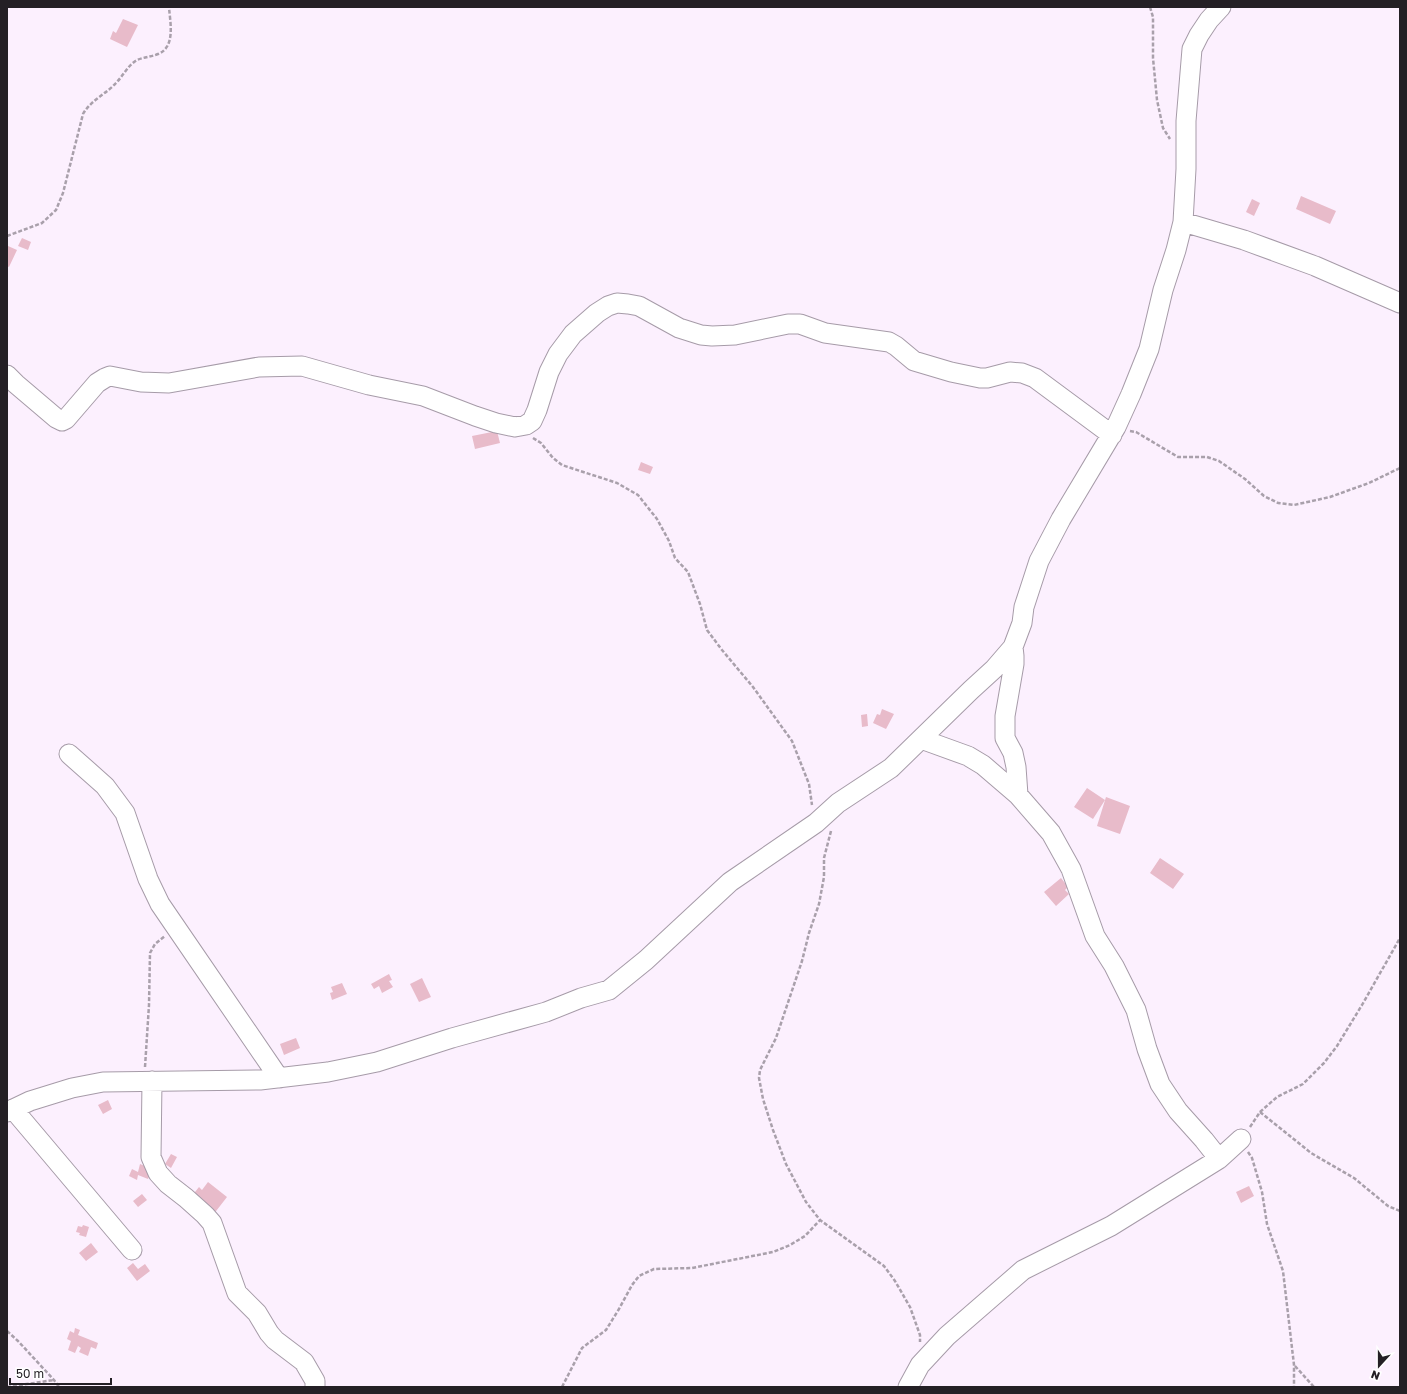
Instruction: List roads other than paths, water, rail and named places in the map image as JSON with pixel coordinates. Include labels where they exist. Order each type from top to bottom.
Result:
[{"type":"street","points":[[132,1250],[10,1110],[30,1101],[72,1088],[103,1082],[260,1080],[328,1072],[377,1062],[452,1038],[546,1012],[581,998],[609,990],[646,960],[730,882],[816,824],[838,803],[891,768],[994,669],[1013,647],[1022,623],[1024,607],[1039,562],[1061,519],[1114,431],[1149,349],[1163,290],[1183,222],[1186,169],[1186,121],[1192,49],[1198,35],[1221,7]]},
{"type":"street","points":[[1183,222],[1244,240],[1315,266],[1400,303]]},
{"type":"street","points":[[7,375],[56,418],[62,421],[66,419],[98,383],[110,376],[141,382],[169,383],[259,367],[302,366],[369,385],[423,396],[475,416],[515,427],[532,422],[549,372],[558,354],[573,334],[597,313],[608,306],[617,303],[639,306],[679,328],[701,335],[735,335],[788,324],[800,324],[825,333],[889,342],[896,346],[914,362],[963,375],[987,378],[1010,372],[1022,373],[1035,378],[1114,431]]},
{"type":"street","points":[[1013,647],[1014,664],[1005,716],[1005,738],[1013,753],[1016,767],[1018,795]]},
{"type":"street","points":[[921,739],[968,756],[983,766],[1018,795],[1051,833],[1071,868],[1095,936],[1114,966],[1136,1010],[1147,1049],[1160,1084],[1178,1111],[1219,1159]]},
{"type":"street","points":[[69,754],[105,786],[125,813],[148,879],[160,904],[279,1078]]},
{"type":"street","points":[[149,1081],[151,1157],[158,1173],[168,1184],[186,1198],[212,1223],[238,1293],[257,1313],[269,1333],[304,1362],[315,1381],[315,1387]]},
{"type":"street","points":[[908,1387],[920,1365],[947,1336],[1023,1270],[1111,1226],[1219,1159],[1241,1139]]}]
